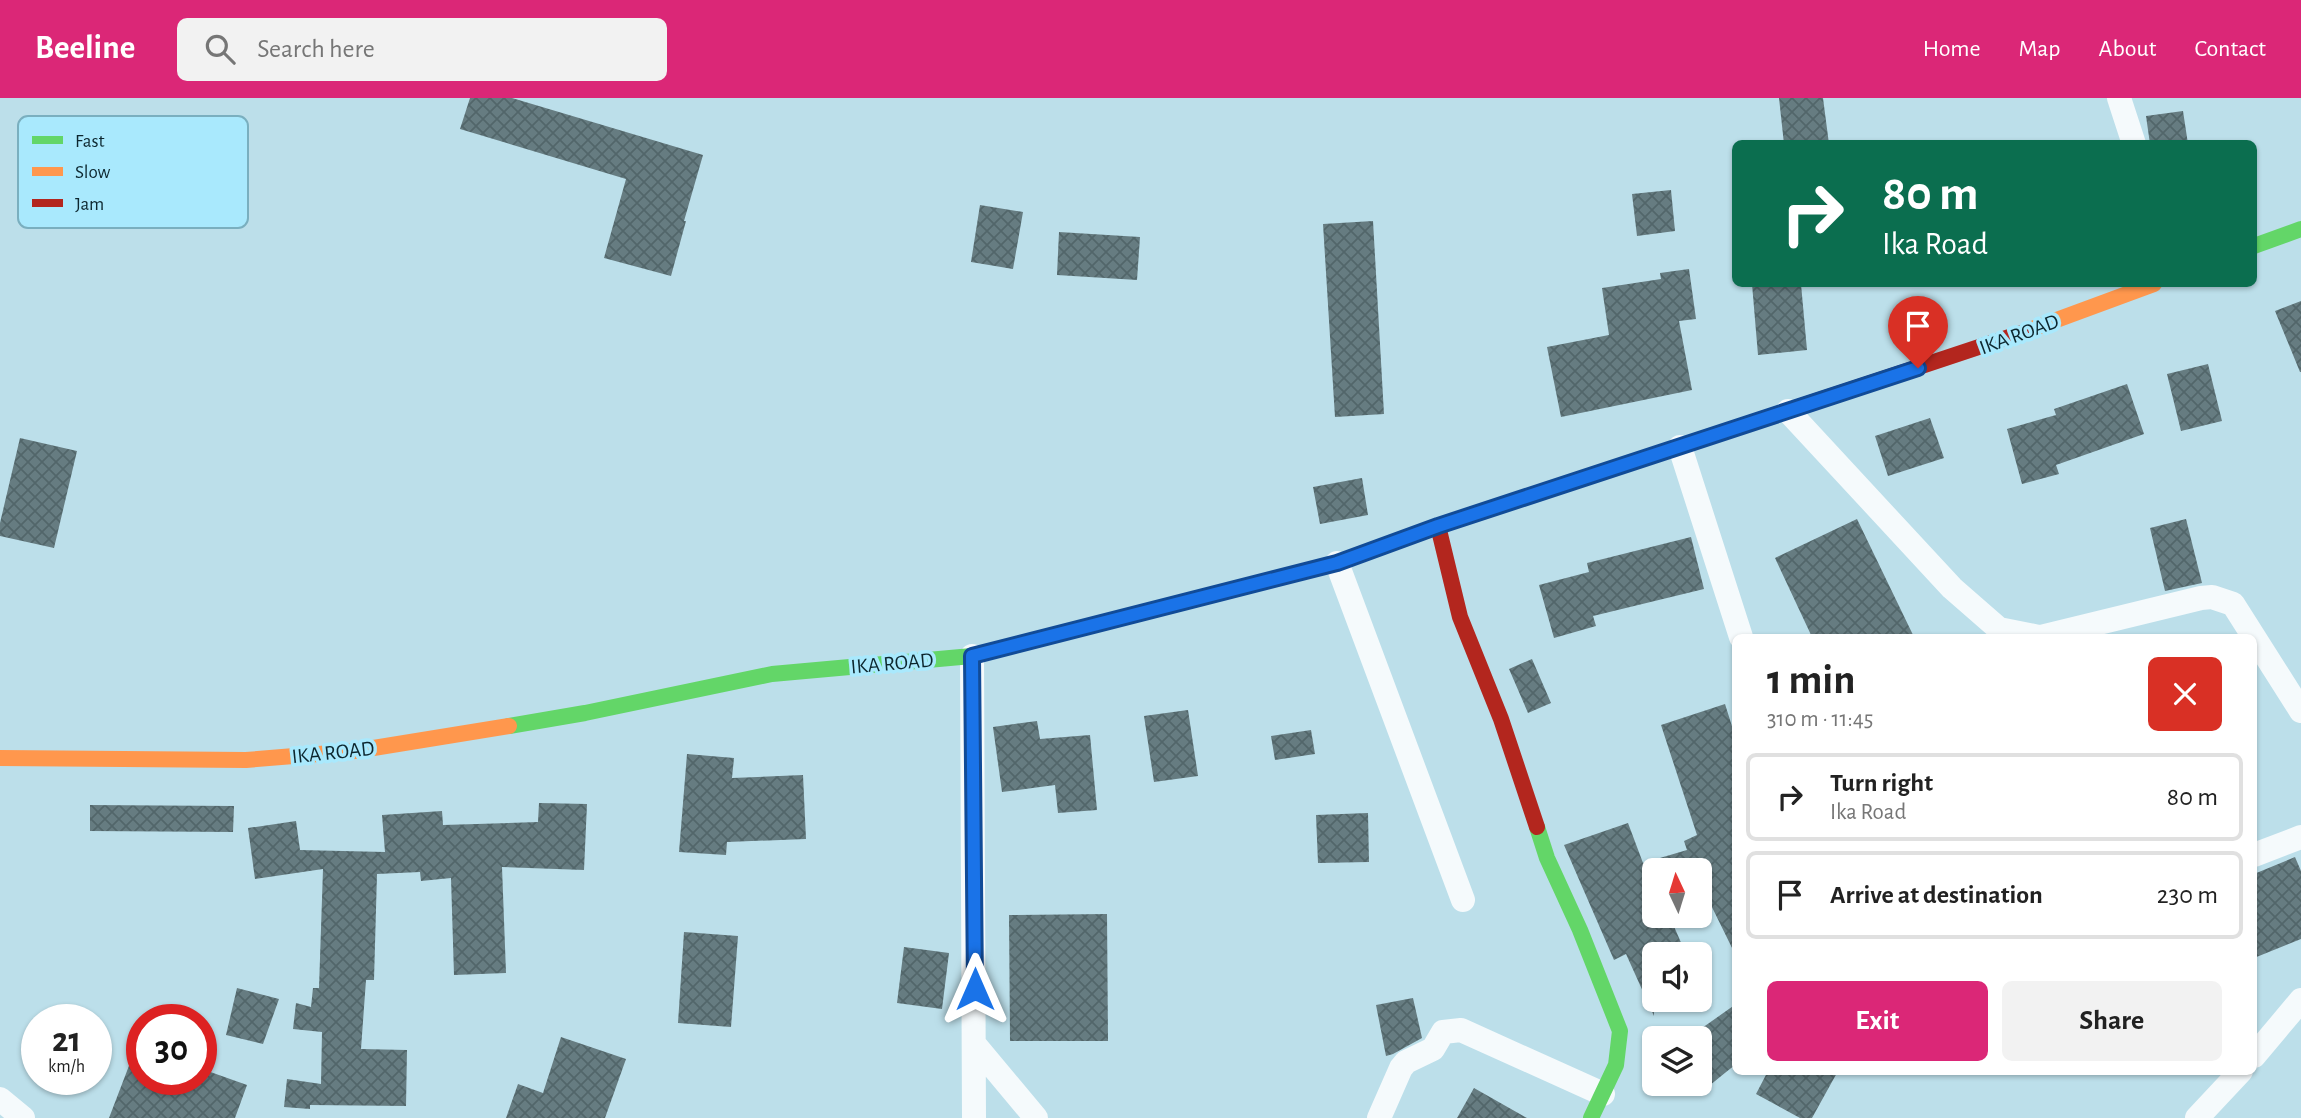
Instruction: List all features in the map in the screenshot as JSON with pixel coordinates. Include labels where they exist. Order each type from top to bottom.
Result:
[{"type":"street","points":[[2119,98],[2133,140]]},
{"type":"street","points":[[2257,245],[2301,229]]},
{"type":"street","name":"IKA ROAD","points":[[0,758],[246,760],[355,751],[585,713],[772,674],[972,656],[1337,563],[1438,526],[1971,351],[2146,287]]},
{"type":"street","points":[[1788,411],[1952,588],[1999,629],[2025,634]]},
{"type":"street","points":[[1680,447],[1740,634]]},
{"type":"street","points":[[1438,526],[1460,617],[1501,719],[1547,858],[1580,930],[1620,1031],[1622,1045],[1619,1062],[1591,1118]]},
{"type":"street","points":[[1337,563],[1464,900]]},
{"type":"street","points":[[2052,634],[2212,597],[2233,604],[2252,634]]},
{"type":"street","points":[[2257,641],[2301,710]]},
{"type":"street","points":[[972,656],[974,1118]]},
{"type":"street","points":[[2257,854],[2301,837]]},
{"type":"street","points":[[2257,1052],[2301,1000]]},
{"type":"street","points":[[1380,1118],[1401,1068],[1406,1062],[1433,1049],[1443,1032],[1448,1030],[1461,1030],[1603,1094]]},
{"type":"street","points":[[975,1045],[1036,1118]]},
{"type":"street","points":[[2197,1118],[2237,1075]]},
{"type":"street","points":[[0,1099],[23,1118]]},
{"type":"building","points":[[470,98],[512,98],[703,155],[671,276],[604,258],[626,179],[460,129]]},
{"type":"building","points":[[1779,98],[1823,98],[1828,140],[1784,140]]},
{"type":"building","points":[[2183,111],[2187,140],[2149,140],[2146,116]]},
{"type":"building","points":[[1671,190],[1675,231],[1637,236],[1632,194]]},
{"type":"building","points":[[980,205],[1023,212],[1013,269],[971,262]]},
{"type":"building","points":[[1373,221],[1384,414],[1335,417],[1323,224]]},
{"type":"building","points":[[1059,232],[1140,237],[1137,280],[1057,275]]},
{"type":"building","points":[[1689,269],[1696,319],[1679,321],[1692,390],[1561,417],[1547,347],[1609,335],[1602,288],[1661,279],[1660,273]]},
{"type":"building","points":[[1752,287],[1801,287],[1807,350],[1758,355]]},
{"type":"building","points":[[2301,301],[2301,372],[2300,372],[2275,311]]},
{"type":"building","points":[[2208,364],[2222,421],[2181,431],[2167,374]]},
{"type":"building","points":[[2127,384],[2144,434],[2056,465],[2059,474],[2022,484],[2007,429],[2056,415],[2054,409]]},
{"type":"building","points":[[1930,418],[1944,458],[1888,476],[1875,436]]},
{"type":"building","points":[[20,438],[77,451],[54,548],[0,536],[0,523]]},
{"type":"building","points":[[1362,478],[1368,515],[1320,524],[1313,487]]},
{"type":"building","points":[[1857,519],[1913,634],[1811,634],[1775,558]]},
{"type":"building","points":[[2186,519],[2202,583],[2165,591],[2150,528]]},
{"type":"building","points":[[1691,537],[1704,589],[1593,616],[1596,626],[1554,638],[1539,585],[1589,572],[1587,563]]},
{"type":"building","points":[[1532,659],[1551,703],[1528,713],[1509,669]]},
{"type":"building","points":[[1725,704],[1732,726],[1732,948],[1712,907],[1712,858],[1660,858],[1687,850],[1684,841],[1697,835],[1661,725]]},
{"type":"building","points":[[1188,710],[1198,776],[1154,782],[1144,716]]},
{"type":"building","points":[[1037,721],[1040,739],[1090,735],[1097,810],[1058,813],[1055,785],[1002,792],[993,727]]},
{"type":"building","points":[[1311,730],[1315,754],[1275,760],[1271,736]]},
{"type":"building","points":[[687,754],[734,758],[732,778],[803,775],[806,839],[727,842],[726,855],[679,852]]},
{"type":"building","points":[[539,803],[587,804],[584,870],[502,867],[506,973],[454,975],[451,878],[421,881],[420,872],[377,874],[374,980],[366,980],[361,1049],[407,1050],[406,1106],[310,1105],[310,1109],[284,1107],[287,1079],[321,1084],[322,1032],[293,1029],[296,1003],[311,1007],[313,988],[319,988],[323,869],[255,879],[248,828],[296,821],[300,850],[385,852],[382,815],[442,811],[443,825],[538,822]]},
{"type":"building","points":[[90,805],[234,806],[233,832],[90,831]]},
{"type":"building","points":[[1368,813],[1369,862],[1318,863],[1316,815]]},
{"type":"building","points":[[1628,823],[1642,860],[1642,928],[1675,928],[1681,942],[1642,942],[1642,989],[1626,954],[1614,960],[1564,845]]},
{"type":"building","points":[[2295,857],[2301,871],[2301,939],[2257,957],[2257,873]]},
{"type":"building","points":[[1107,914],[1108,1041],[1010,1041],[1009,915]]},
{"type":"building","points":[[684,932],[738,936],[731,1027],[678,1023]]},
{"type":"building","points":[[904,947],[949,953],[942,1009],[897,1003]]},
{"type":"building","points":[[237,988],[279,999],[263,1044],[226,1035]]},
{"type":"building","points":[[1413,998],[1422,1038],[1386,1056],[1376,1005]]},
{"type":"building","points":[[1732,1007],[1732,1067],[1712,1083],[1712,1026],[1705,1026]]},
{"type":"building","points":[[561,1037],[626,1059],[605,1118],[506,1118],[518,1084],[543,1093]]},
{"type":"building","points":[[126,1074],[126,1095],[217,1095],[217,1074],[247,1085],[235,1118],[109,1118]]},
{"type":"building","points":[[1766,1075],[1836,1075],[1812,1118],[1800,1118],[1756,1094]]},
{"type":"building","points":[[1474,1088],[1527,1118],[1457,1118]]},
{"type":"traffic: fast","points":[[2257,245],[2301,229]]},
{"type":"traffic: fast","points":[[509,726],[772,674],[972,656],[1200,598]]},
{"type":"traffic: fast","points":[[1537,827],[1547,858],[1580,930],[1620,1031],[1616,1065],[1591,1118]]},
{"type":"traffic: slow","points":[[2024,332],[2146,287]]},
{"type":"traffic: slow","points":[[1200,598],[1337,563],[1438,526],[1702,439]]},
{"type":"traffic: slow","points":[[0,758],[246,760],[355,751],[509,726]]},
{"type":"traffic: jam","points":[[1702,439],[2024,332]]},
{"type":"traffic: jam","points":[[1438,526],[1460,617],[1501,719],[1537,827]]},
{"type":"route","points":[[975,989],[972,656],[1337,563],[1438,526],[1918,368]]}]
